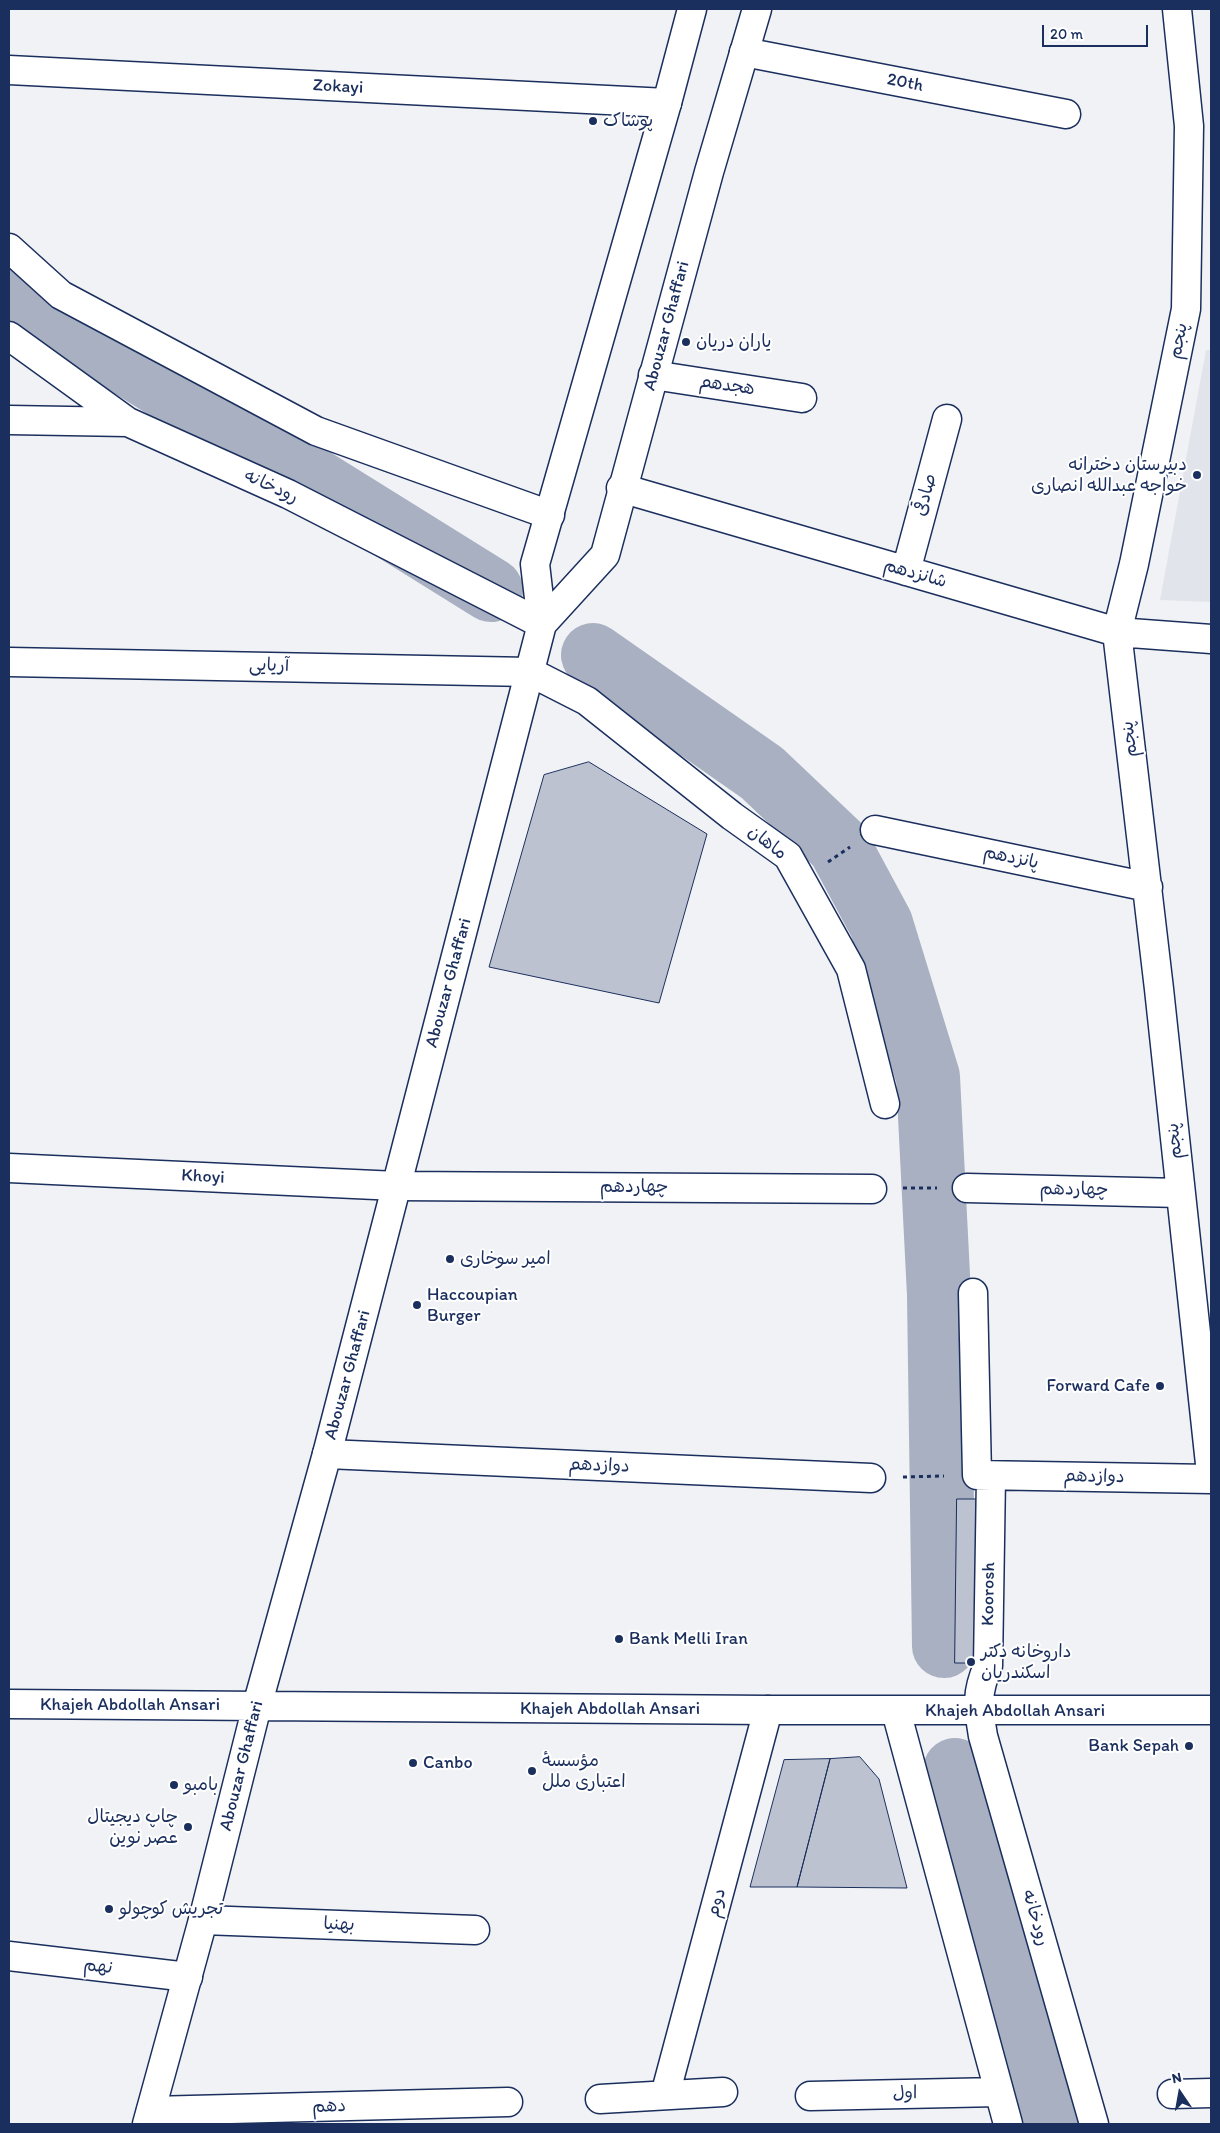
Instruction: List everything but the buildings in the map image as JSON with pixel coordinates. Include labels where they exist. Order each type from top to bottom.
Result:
[{"type":"street","name":"Abouzar Ghaffari","points":[[149,2118],[327,1454],[542,624],[535,564],[692,9]]},
{"type":"street","name":"Abouzar Ghaffari","points":[[542,624],[604,555],[621,488],[757,9]]},
{"type":"street","name":"پنجم","points":[[1177,9],[1189,126],[1186,309],[1134,564],[1117,632],[1148,887],[1211,1473]]},
{"type":"street","name":"20th","points":[[744,52],[1066,114]]},
{"type":"street","name":"Zokayi","points":[[9,70],[666,103]]},
{"type":"street","points":[[9,248],[61,295],[316,431],[550,514]]},
{"type":"street","name":"رودخانه","points":[[9,336],[128,422],[288,494],[542,624]]},
{"type":"street","name":"هجدهم","points":[[653,375],[802,398]]},
{"type":"street","name":"صادقی","points":[[906,571],[947,419]]},
{"type":"street","points":[[9,420],[128,422]]},
{"type":"street","name":"شانزدهم","points":[[621,488],[1117,632],[1211,639]]},
{"type":"street","name":"آریایی","points":[[9,662],[530,672]]},
{"type":"street","name":"ماهان","points":[[530,672],[587,701],[732,816],[788,856],[851,969],[885,1104]]},
{"type":"street","name":"پانزدهم","points":[[875,830],[1148,887]]},
{"type":"street","name":"Khoyi","points":[[9,1168],[397,1186]]},
{"type":"street","name":"چهاردهم","points":[[397,1186],[872,1189]]},
{"type":"street","name":"چهاردهم","points":[[968,1188],[1180,1193]]},
{"type":"street","name":"Koorosh","points":[[973,1293],[984,1476],[988,1666],[980,1685],[978,1711]]},
{"type":"street","name":"دوازدهم","points":[[327,1454],[871,1478]]},
{"type":"street","name":"دوازدهم","points":[[984,1476],[1211,1479]]},
{"type":"street","name":"Khajeh Abdollah Ansari","points":[[9,1704],[896,1711],[1211,1710]]},
{"type":"street","name":"دوم","points":[[665,2095],[768,1710]]},
{"type":"street","points":[[896,1711],[1008,2124]]},
{"type":"street","name":"رودخانه","points":[[978,1711],[982,1736],[1094,2124]]},
{"type":"street","name":"بهنیا","points":[[203,1920],[474,1930]]},
{"type":"street","name":"نهم","points":[[9,1956],[188,1977]]},
{"type":"street","points":[[600,2098],[724,2092]]},
{"type":"street","name":"اول","points":[[810,2096],[999,2092]]},
{"type":"street","points":[[1172,2094],[1211,2093]]},
{"type":"street","name":"دهم","points":[[149,2118],[508,2102]]},
{"type":"path","points":[[801,881],[875,830]]},
{"type":"path","points":[[872,1189],[968,1188]]},
{"type":"path","points":[[871,1478],[984,1476]]},
{"type":"shaded area","name":"دبیرستان دخترانه خواجه عبدالله انصاری","points":[[1206,350],[1211,350],[1211,602],[1160,600]]},
{"type":"waterway","points":[[9,295],[115,356],[491,590]]},
{"type":"waterway","points":[[593,655],[762,773],[839,846],[881,924],[928,1077],[939,1295],[944,1646]]},
{"type":"waterway","points":[[955,1770],[1048,2124]]},
{"type":"place","name":"پوشاک","points":[[593,121]]},
{"type":"place","name":"یاران دریان","points":[[686,342]]},
{"type":"place","name":"دبیرستان دخترانه خواجه عبدالله انصاری","points":[[1197,475]]},
{"type":"place","name":"امیر سوخاری","points":[[450,1259]]},
{"type":"place","name":"Haccoupian Burger","points":[[417,1305]]},
{"type":"place","name":"Forward Cafe","points":[[1160,1386]]},
{"type":"place","name":"Bank Melli Iran","points":[[619,1639]]},
{"type":"place","name":"داروخانه دکتر اسکندریان","points":[[971,1662]]},
{"type":"place","name":"Bank Sepah","points":[[1189,1746]]},
{"type":"place","name":"Canbo","points":[[413,1763]]},
{"type":"place","name":"مؤسسهٔ اعتباری ملل","points":[[532,1771]]},
{"type":"place","name":"بامبو","points":[[174,1785]]},
{"type":"place","name":"چاپ دیجیتال عصر نوین","points":[[188,1827]]},
{"type":"place","name":"تجریش کوچولو","points":[[109,1909]]}]
